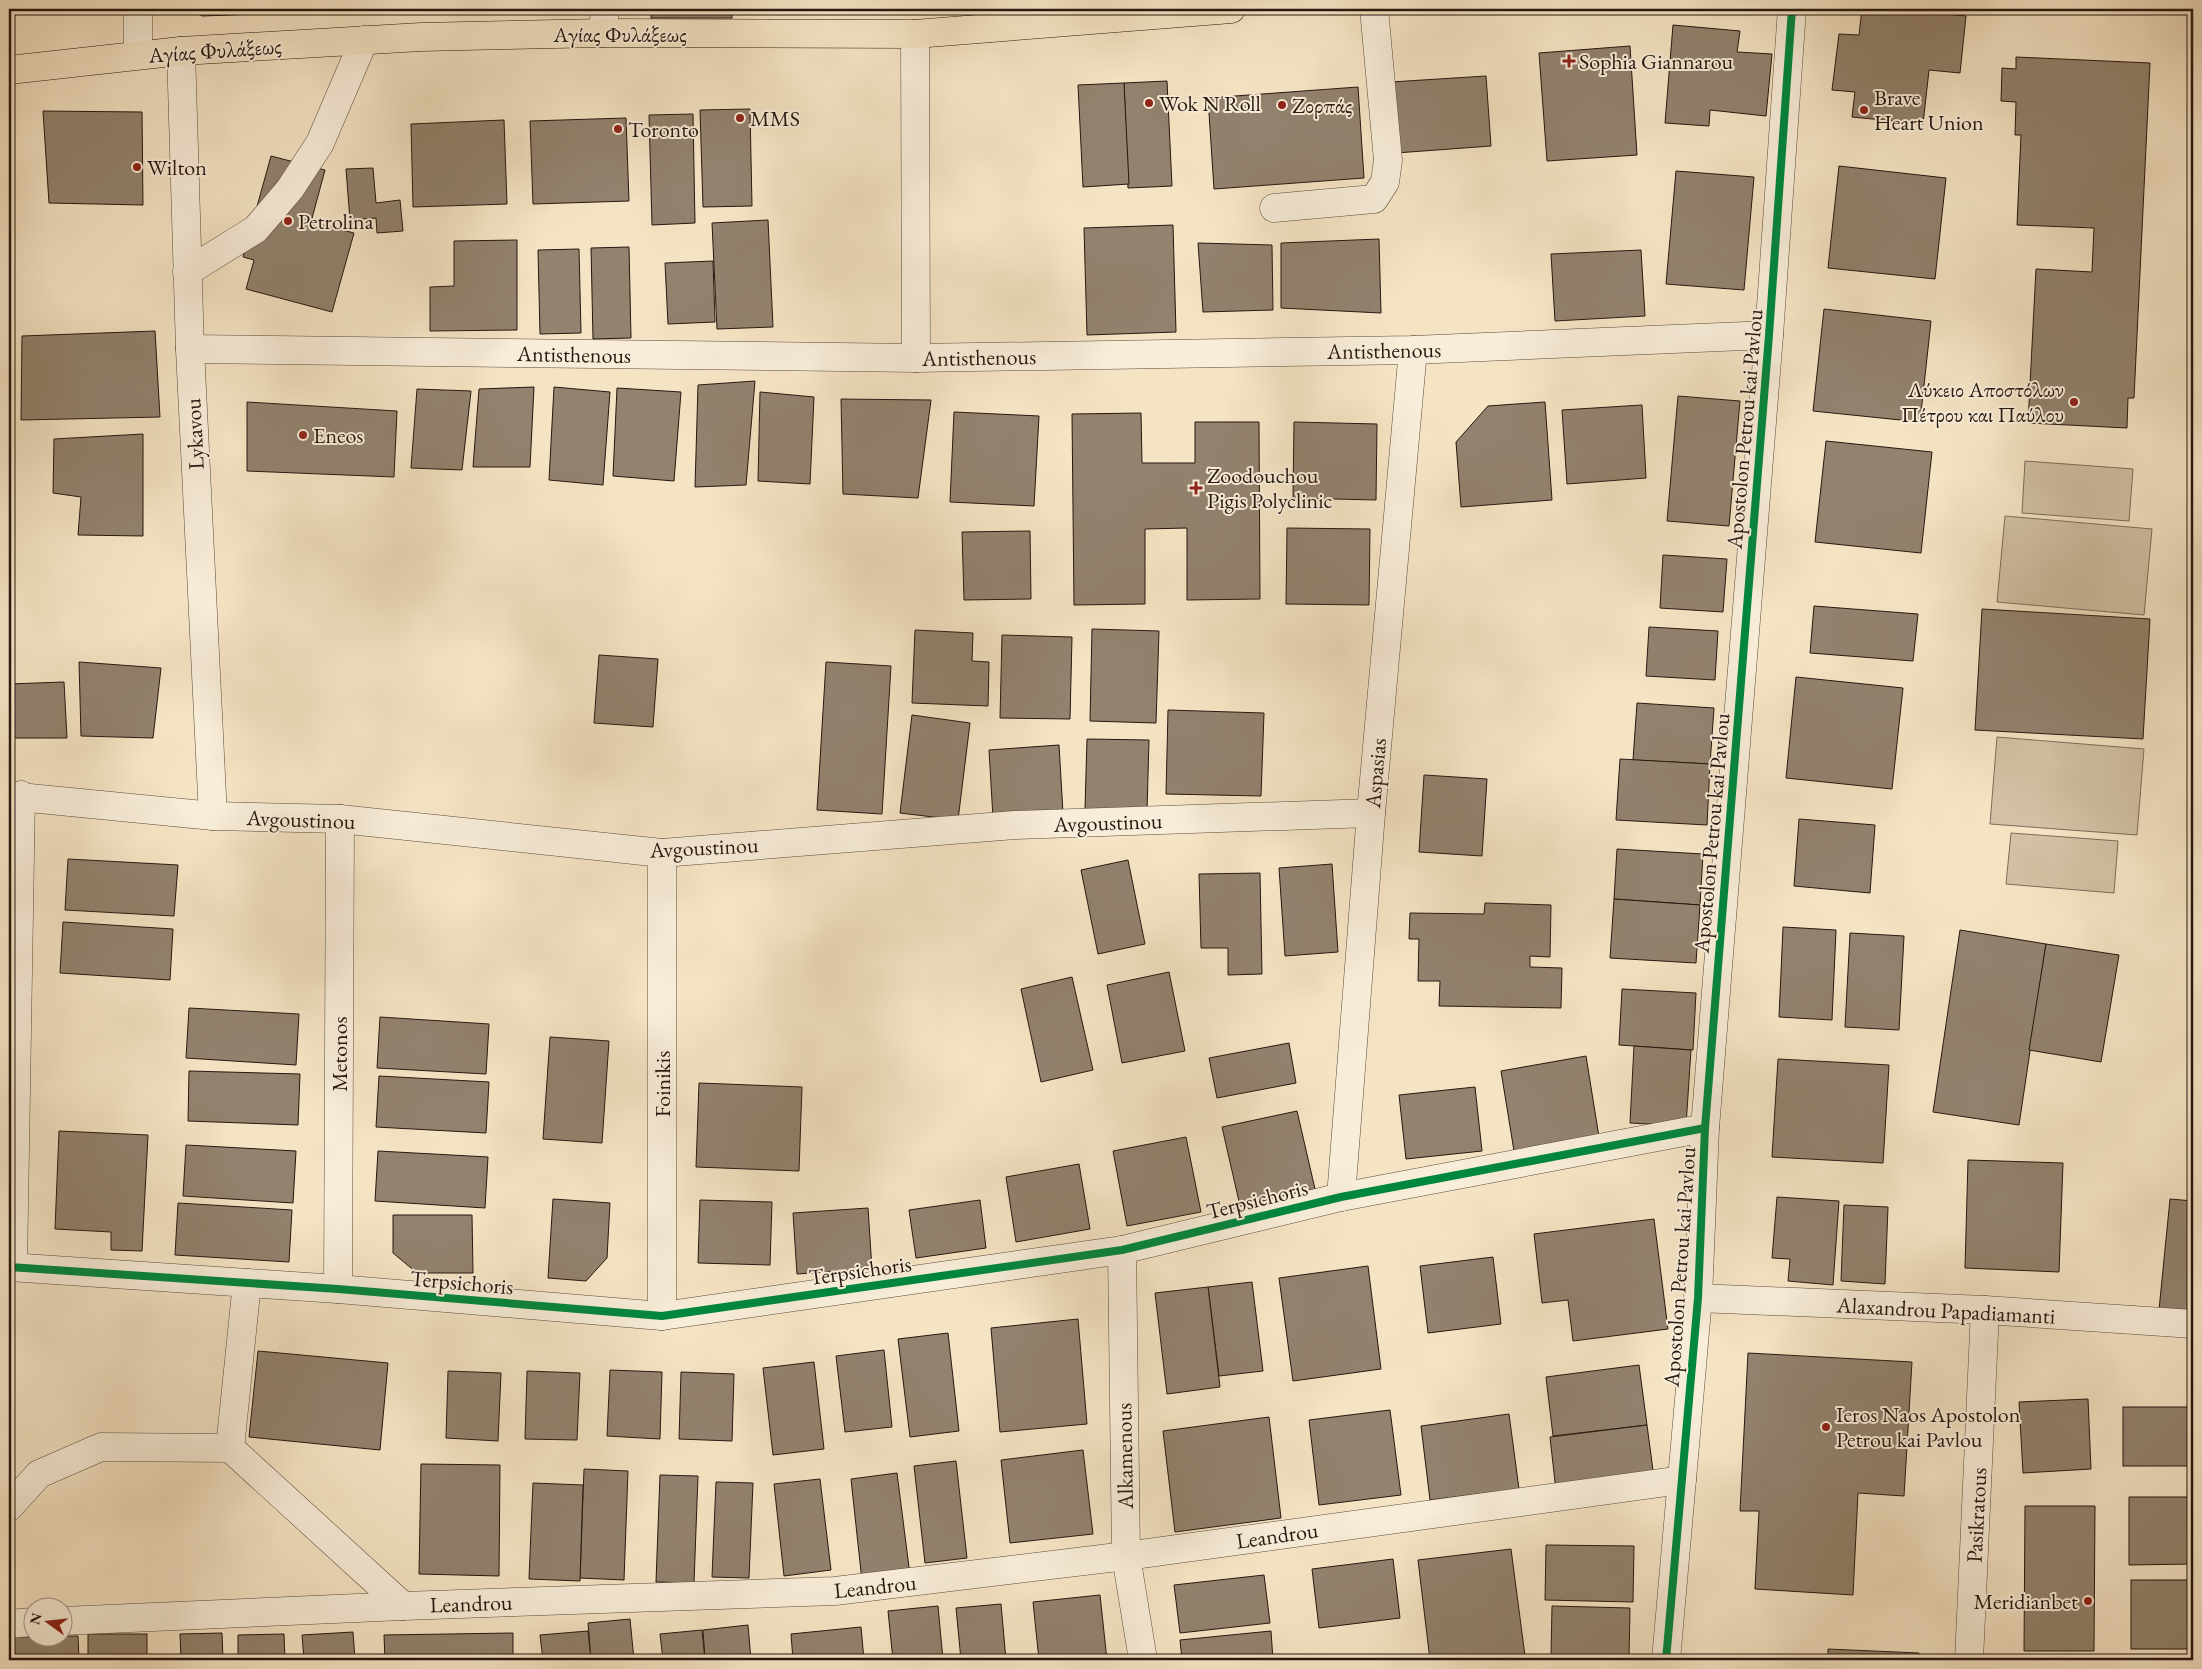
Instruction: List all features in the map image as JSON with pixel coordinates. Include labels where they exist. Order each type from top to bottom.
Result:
[{"type":"main road","name":"Αγίας Φυλάξεως","points":[[9,70],[138,55],[604,21],[915,34],[989,19],[1231,9]]},
{"type":"street","points":[[138,9],[138,55]]},
{"type":"street","points":[[1274,208],[1374,199],[1384,182],[1388,160],[1374,9]]},
{"type":"street","name":"Apostolon Petrou kai Pavlou","points":[[1666,1660],[1698,1298],[1705,1128],[1769,335],[1792,9]]},
{"type":"street","points":[[915,34],[916,358]]},
{"type":"street","points":[[188,272],[256,229],[290,188],[320,143],[364,40]]},
{"type":"street","name":"Lykavou","points":[[181,52],[190,349],[213,816]]},
{"type":"street","name":"Antisthenous","points":[[190,349],[916,358],[1413,350],[1769,335]]},
{"type":"street","name":"Aspasias","points":[[1341,1197],[1371,813],[1413,350]]},
{"type":"street","points":[[11,1267],[15,796]]},
{"type":"street","name":"Avgoustinou","points":[[15,796],[213,816],[340,819],[662,853],[1015,825],[1371,813]]},
{"type":"street","name":"Metonos","points":[[338,1289],[340,819]]},
{"type":"street","name":"Foinikis","points":[[662,853],[662,1316]]},
{"type":"street","name":"Terpsichoris","points":[[11,1267],[338,1289],[662,1316],[1122,1250],[1341,1197],[1705,1128]]},
{"type":"street","name":"Alkamenous","points":[[1122,1250],[1126,1556],[1143,1660]]},
{"type":"street","points":[[230,1448],[247,1283]]},
{"type":"street","name":"Alaxandrou Papadiamanti","points":[[1698,1298],[1985,1310],[2193,1324]]},
{"type":"street","name":"Pasikratous","points":[[1968,1660],[1985,1310]]},
{"type":"street","points":[[9,1507],[39,1474],[101,1447],[230,1448],[403,1606]]},
{"type":"street","name":"Leandrou","points":[[72,1621],[403,1606],[835,1591],[1126,1556],[1682,1480]]},
{"type":"street","points":[[9,1624],[22,1623]]},
{"type":"shaded area","points":[[2025,461],[2133,469],[2129,521],[2022,513]]},
{"type":"shaded area","points":[[2005,516],[2152,529],[2144,615],[1997,602]]},
{"type":"shaded area","points":[[1997,737],[2144,749],[2137,835],[1990,824]]},
{"type":"shaded area","points":[[2011,833],[2118,841],[2114,893],[2006,884]]},
{"type":"building","points":[[192,9],[257,9],[257,14],[202,16]]},
{"type":"building","points":[[283,9],[362,9],[362,14],[283,12]]},
{"type":"building","points":[[651,9],[732,9],[732,18],[651,18]]},
{"type":"building","points":[[1862,9],[1894,9],[1966,16],[1960,73],[1929,70],[1923,124],[1852,117],[1855,92],[1832,90],[1839,34],[1859,35]]},
{"type":"building","points":[[1673,25],[1740,31],[1737,52],[1772,54],[1766,116],[1710,110],[1709,126],[1665,123]]},
{"type":"building","points":[[1630,46],[1637,155],[1547,161],[1539,53]]},
{"type":"building","points":[[2016,57],[2150,63],[2134,398],[2128,398],[2127,428],[2028,423],[2036,269],[2092,272],[2094,228],[2017,225],[2021,135],[2015,135],[2016,102],[2001,101],[2002,68],[2016,69]]},
{"type":"building","points":[[1486,76],[1491,146],[1396,153],[1391,82]]},
{"type":"building","points":[[1167,81],[1172,186],[1128,188],[1124,83]]},
{"type":"building","points":[[1124,83],[1129,184],[1083,187],[1078,85]]},
{"type":"building","points":[[1358,87],[1364,178],[1214,189],[1208,98]]},
{"type":"building","points":[[750,109],[752,206],[703,207],[700,110]]},
{"type":"building","points":[[43,111],[142,112],[143,205],[49,203]]},
{"type":"building","points":[[693,114],[695,223],[652,225],[649,115]]},
{"type":"building","points":[[626,118],[629,201],[533,204],[530,121]]},
{"type":"building","points":[[504,120],[507,204],[413,207],[411,124]]},
{"type":"building","points":[[271,156],[325,170],[311,222],[354,233],[332,312],[246,289],[254,260],[243,257]]},
{"type":"building","points":[[1839,166],[1946,178],[1935,279],[1828,268]]},
{"type":"building","points":[[373,168],[376,203],[400,200],[403,231],[377,233],[376,218],[350,220],[346,169]]},
{"type":"building","points":[[1676,171],[1754,177],[1744,290],[1666,284]]},
{"type":"building","points":[[768,220],[773,327],[717,329],[712,223]]},
{"type":"building","points":[[1173,225],[1176,332],[1087,335],[1084,228]]},
{"type":"building","points":[[1379,239],[1381,313],[1281,308],[1281,243]]},
{"type":"building","points":[[517,240],[517,330],[430,331],[430,287],[454,286],[454,241]]},
{"type":"building","points":[[1198,243],[1272,245],[1273,310],[1203,312]]},
{"type":"building","points":[[629,247],[631,338],[593,339],[591,248]]},
{"type":"building","points":[[579,249],[581,333],[540,334],[538,250]]},
{"type":"building","points":[[1641,250],[1645,316],[1555,321],[1551,254]]},
{"type":"building","points":[[713,261],[715,322],[668,324],[665,263]]},
{"type":"building","points":[[1824,309],[1931,321],[1920,422],[1813,411]]},
{"type":"building","points":[[155,331],[160,417],[21,420],[22,336]]},
{"type":"building","points":[[755,381],[746,485],[695,487],[698,385]]},
{"type":"building","points":[[534,387],[530,467],[473,467],[479,389]]},
{"type":"building","points":[[554,387],[610,392],[603,485],[549,480]]},
{"type":"building","points":[[617,388],[681,392],[674,481],[613,476]]},
{"type":"building","points":[[417,389],[471,391],[462,470],[411,468]]},
{"type":"building","points":[[760,392],[814,397],[810,484],[758,481]]},
{"type":"building","points":[[1678,396],[1740,401],[1729,526],[1667,521]]},
{"type":"building","points":[[841,399],[931,400],[918,498],[843,494]]},
{"type":"building","points":[[247,402],[397,411],[394,477],[247,471]]},
{"type":"building","points":[[1545,402],[1552,500],[1461,507],[1456,442],[1488,406]]},
{"type":"building","points":[[1642,405],[1646,478],[1567,484],[1562,410]]},
{"type":"building","points":[[954,412],[1039,416],[1034,506],[950,502]]},
{"type":"building","points":[[1141,413],[1142,463],[1195,463],[1195,422],[1259,422],[1260,599],[1187,600],[1187,528],[1145,529],[1145,604],[1074,605],[1072,414]]},
{"type":"building","points":[[1294,422],[1377,424],[1376,500],[1293,498]]},
{"type":"building","points":[[143,434],[143,536],[78,535],[81,497],[53,493],[54,439]]},
{"type":"building","points":[[1826,441],[1932,452],[1921,553],[1815,542]]},
{"type":"building","points":[[1287,528],[1370,529],[1369,605],[1286,604]]},
{"type":"building","points":[[1030,531],[1031,599],[964,600],[962,532]]},
{"type":"building","points":[[1663,555],[1727,559],[1723,612],[1660,608]]},
{"type":"building","points":[[1814,606],[1918,614],[1913,661],[1810,653]]},
{"type":"building","points":[[1982,609],[2150,619],[2143,739],[1975,730]]},
{"type":"building","points":[[1649,627],[1718,631],[1715,680],[1646,676]]},
{"type":"building","points":[[1092,629],[1159,631],[1156,723],[1090,721]]},
{"type":"building","points":[[915,630],[973,633],[972,661],[989,662],[988,706],[912,703]]},
{"type":"building","points":[[1002,635],[1072,637],[1070,719],[1000,718]]},
{"type":"building","points":[[599,655],[658,659],[653,727],[594,723]]},
{"type":"building","points":[[79,662],[161,668],[153,738],[81,736]]},
{"type":"building","points":[[826,662],[891,666],[882,814],[817,810]]},
{"type":"building","points":[[1796,677],[1903,688],[1892,789],[1786,778]]},
{"type":"building","points":[[64,682],[67,738],[9,738],[9,684]]},
{"type":"building","points":[[1637,703],[1714,708],[1710,764],[1633,760]]},
{"type":"building","points":[[1168,710],[1264,713],[1261,796],[1166,794]]},
{"type":"building","points":[[912,715],[970,723],[958,820],[900,813]]},
{"type":"building","points":[[1087,739],[1149,740],[1147,811],[1085,809]]},
{"type":"building","points":[[1059,745],[1063,813],[993,818],[989,750]]},
{"type":"building","points":[[1620,759],[1710,764],[1707,825],[1616,820]]},
{"type":"building","points":[[1424,775],[1487,779],[1482,856],[1419,852]]},
{"type":"building","points":[[1799,819],[1875,825],[1870,893],[1794,886]]},
{"type":"building","points":[[1617,849],[1703,854],[1700,905],[1614,899]]},
{"type":"building","points":[[68,859],[178,865],[174,916],[65,910]]},
{"type":"building","points":[[1128,860],[1145,944],[1098,954],[1081,870]]},
{"type":"building","points":[[1332,864],[1338,952],[1285,956],[1279,868]]},
{"type":"building","points":[[1260,873],[1262,974],[1228,975],[1228,948],[1201,948],[1199,874]]},
{"type":"building","points":[[1614,899],[1700,905],[1696,963],[1610,958]]},
{"type":"building","points":[[1485,903],[1551,905],[1550,957],[1530,956],[1530,967],[1562,968],[1561,1008],[1439,1006],[1440,981],[1418,981],[1419,939],[1409,939],[1410,913],[1484,914]]},
{"type":"building","points":[[63,922],[173,929],[170,980],[60,973]]},
{"type":"building","points":[[1783,927],[1836,930],[1832,1020],[1779,1017]]},
{"type":"building","points":[[1960,930],[2046,944],[2019,1125],[1933,1112]]},
{"type":"building","points":[[1850,933],[1904,936],[1899,1030],[1845,1027]]},
{"type":"building","points":[[2046,944],[2119,955],[2101,1062],[2029,1050]]},
{"type":"building","points":[[2191,964],[2193,964],[2193,1051],[2192,1051]]},
{"type":"building","points":[[1169,972],[1185,1051],[1122,1063],[1107,985]]},
{"type":"building","points":[[1072,977],[1093,1070],[1041,1082],[1021,989]]},
{"type":"building","points":[[1622,989],[1696,993],[1693,1050],[1619,1045]]},
{"type":"building","points":[[189,1008],[299,1014],[296,1065],[186,1058]]},
{"type":"building","points":[[380,1017],[489,1024],[486,1074],[377,1068]]},
{"type":"building","points":[[550,1037],[609,1041],[602,1143],[543,1139]]},
{"type":"building","points":[[1289,1043],[1296,1083],[1217,1098],[1209,1058]]},
{"type":"building","points":[[1634,1046],[1691,1050],[1686,1126],[1630,1123]]},
{"type":"building","points":[[1586,1056],[1599,1137],[1514,1151],[1501,1071]]},
{"type":"building","points":[[1778,1059],[1889,1065],[1883,1163],[1772,1157]]},
{"type":"building","points":[[189,1071],[300,1074],[298,1125],[188,1121]]},
{"type":"building","points":[[379,1076],[489,1082],[486,1133],[376,1127]]},
{"type":"building","points":[[699,1083],[802,1087],[799,1171],[696,1167]]},
{"type":"building","points":[[1475,1087],[1482,1151],[1406,1159],[1399,1095]]},
{"type":"building","points":[[1297,1111],[1315,1189],[1240,1206],[1222,1127]]},
{"type":"building","points":[[59,1131],[148,1135],[142,1251],[111,1250],[111,1232],[55,1229]]},
{"type":"building","points":[[1186,1137],[1201,1212],[1127,1226],[1113,1151]]},
{"type":"building","points":[[186,1145],[296,1151],[293,1203],[183,1196]]},
{"type":"building","points":[[378,1151],[488,1157],[485,1208],[375,1201]]},
{"type":"building","points":[[1968,1160],[2063,1163],[2059,1272],[1965,1268]]},
{"type":"building","points":[[1079,1164],[1090,1229],[1016,1242],[1006,1177]]},
{"type":"building","points":[[1777,1197],[1839,1201],[1833,1285],[1788,1281],[1790,1259],[1772,1258]]},
{"type":"building","points":[[553,1199],[610,1203],[607,1258],[586,1281],[548,1278]]},
{"type":"building","points":[[2170,1199],[2193,1201],[2193,1313],[2159,1310]]},
{"type":"building","points":[[700,1200],[772,1202],[770,1265],[698,1263]]},
{"type":"building","points":[[980,1200],[986,1248],[916,1258],[909,1210]]},
{"type":"building","points":[[178,1203],[292,1210],[289,1262],[175,1255]]},
{"type":"building","points":[[1844,1205],[1888,1207],[1885,1284],[1841,1281]]},
{"type":"building","points":[[868,1208],[872,1269],[797,1274],[793,1213]]},
{"type":"building","points":[[393,1215],[472,1215],[473,1273],[417,1273],[393,1253]]},
{"type":"building","points":[[1654,1219],[1668,1329],[1573,1341],[1568,1300],[1542,1303],[1534,1234]]},
{"type":"building","points":[[1493,1257],[1501,1324],[1428,1333],[1420,1266]]},
{"type":"building","points":[[1368,1266],[1381,1369],[1293,1381],[1279,1278]]},
{"type":"building","points":[[1252,1282],[1263,1371],[1219,1376],[1208,1287]]},
{"type":"building","points":[[1208,1287],[1220,1387],[1167,1394],[1155,1293]]},
{"type":"building","points":[[1078,1319],[1087,1424],[1000,1432],[991,1328]]},
{"type":"building","points":[[948,1333],[959,1431],[910,1437],[898,1339]]},
{"type":"building","points":[[884,1350],[892,1427],[845,1432],[836,1356]]},
{"type":"building","points":[[258,1351],[388,1363],[380,1450],[249,1437]]},
{"type":"building","name":"Ieros Naos Apostolon Petrou kai Pavlou","points":[[1748,1353],[1912,1362],[1904,1496],[1858,1493],[1853,1595],[1755,1589],[1759,1511],[1740,1511]]},
{"type":"building","points":[[814,1362],[824,1449],[773,1455],[763,1368]]},
{"type":"building","points":[[1639,1365],[1647,1425],[1553,1436],[1546,1377]]},
{"type":"building","points":[[610,1370],[662,1372],[660,1439],[607,1436]]},
{"type":"building","points":[[448,1371],[501,1373],[498,1441],[446,1438]]},
{"type":"building","points":[[527,1371],[580,1373],[577,1440],[525,1439]]},
{"type":"building","points":[[681,1372],[734,1374],[732,1441],[679,1439]]},
{"type":"building","points":[[2088,1399],[2091,1469],[2023,1473],[2019,1402]]},
{"type":"building","points":[[2123,1407],[2193,1407],[2193,1466],[2123,1466]]},
{"type":"building","points":[[1390,1410],[1401,1495],[1319,1505],[1309,1420]]},
{"type":"building","points":[[1509,1414],[1519,1489],[1430,1500],[1421,1426]]},
{"type":"building","points":[[1269,1417],[1281,1518],[1175,1532],[1163,1431]]},
{"type":"building","points":[[1647,1425],[1654,1478],[1556,1491],[1550,1437]]},
{"type":"building","points":[[1083,1450],[1093,1534],[1010,1543],[1001,1460]]},
{"type":"building","points":[[956,1461],[967,1558],[925,1563],[914,1466]]},
{"type":"building","points":[[421,1464],[500,1465],[499,1576],[419,1574]]},
{"type":"building","points":[[584,1469],[628,1471],[624,1580],[580,1578]]},
{"type":"building","points":[[897,1473],[910,1575],[862,1581],[851,1479]]},
{"type":"building","points":[[660,1475],[698,1476],[694,1583],[656,1582]]},
{"type":"building","points":[[820,1479],[831,1570],[784,1576],[774,1484]]},
{"type":"building","points":[[716,1482],[753,1483],[749,1578],[712,1577]]},
{"type":"building","points":[[533,1483],[583,1485],[580,1581],[529,1579]]},
{"type":"building","points":[[2129,1497],[2193,1497],[2193,1564],[2129,1565]]},
{"type":"building","points":[[2025,1506],[2095,1506],[2094,1651],[2024,1651]]},
{"type":"building","points":[[1546,1545],[1634,1546],[1633,1602],[1545,1600]]},
{"type":"building","points":[[1511,1549],[1525,1656],[1488,1660],[1430,1660],[1418,1560]]},
{"type":"building","points":[[1393,1559],[1400,1618],[1319,1628],[1312,1569]]},
{"type":"building","points":[[1264,1575],[1270,1623],[1180,1633],[1174,1585]]},
{"type":"building","points":[[2131,1580],[2193,1580],[2193,1649],[2131,1649]]},
{"type":"building","points":[[1100,1595],[1107,1660],[1039,1660],[1033,1602]]},
{"type":"building","points":[[1001,1604],[1006,1660],[961,1660],[956,1608]]},
{"type":"building","points":[[938,1606],[943,1660],[893,1660],[888,1611]]},
{"type":"building","points":[[1552,1606],[1630,1608],[1629,1658],[1551,1656]]},
{"type":"building","points":[[630,1619],[634,1660],[591,1660],[588,1623]]},
{"type":"building","points":[[748,1625],[751,1660],[705,1660],[703,1630]]},
{"type":"building","points":[[861,1627],[864,1660],[793,1660],[791,1634]]},
{"type":"building","points":[[702,1630],[705,1660],[663,1660],[660,1634]]},
{"type":"building","points":[[588,1631],[591,1660],[543,1660],[540,1635]]},
{"type":"building","points":[[1271,1631],[1273,1660],[1182,1660],[1180,1640]]},
{"type":"building","points":[[353,1632],[355,1660],[304,1660],[302,1635]]},
{"type":"building","points":[[222,1633],[223,1660],[181,1660],[180,1634]]},
{"type":"building","points":[[513,1633],[513,1660],[385,1660],[384,1635]]},
{"type":"building","points":[[88,1634],[147,1634],[147,1660],[88,1660]]},
{"type":"building","points":[[284,1634],[285,1660],[238,1660],[238,1635]]},
{"type":"building","points":[[72,1636],[78,1636],[79,1660],[15,1660],[14,1637],[22,1637],[22,1646],[72,1646]]},
{"type":"building","points":[[1828,1649],[1919,1653],[1919,1660],[1828,1660]]},
{"type":"cycle path","points":[[1666,1660],[1698,1298],[1705,1128],[1769,335],[1792,9]]},
{"type":"cycle path","points":[[9,1267],[338,1289],[662,1316],[1122,1250],[1341,1197],[1705,1128]]},
{"type":"place","name":"Sophia Giannarou","points":[[1569,61]]},
{"type":"place","name":"Wok N Roll","points":[[1149,103]]},
{"type":"place","name":"Ζορπάς","points":[[1282,105]]},
{"type":"place","name":"Brave Heart Union","points":[[1864,110]]},
{"type":"place","name":"MMS","points":[[740,118]]},
{"type":"place","name":"Toronto","points":[[618,129]]},
{"type":"place","name":"Wilton","points":[[137,167]]},
{"type":"place","name":"Petrolina","points":[[288,221]]},
{"type":"place","name":"Λύκειο Αποστόλων Πέτρου και Παύλου","points":[[2074,402]]},
{"type":"place","name":"Eneos","points":[[303,435]]},
{"type":"place","name":"Zoodouchou Pigis Polyclinic","points":[[1196,488]]},
{"type":"place","name":"Ieros Naos Apostolon Petrou kai Pavlou","points":[[1826,1427]]},
{"type":"place","name":"Meridianbet","points":[[2088,1601]]}]
